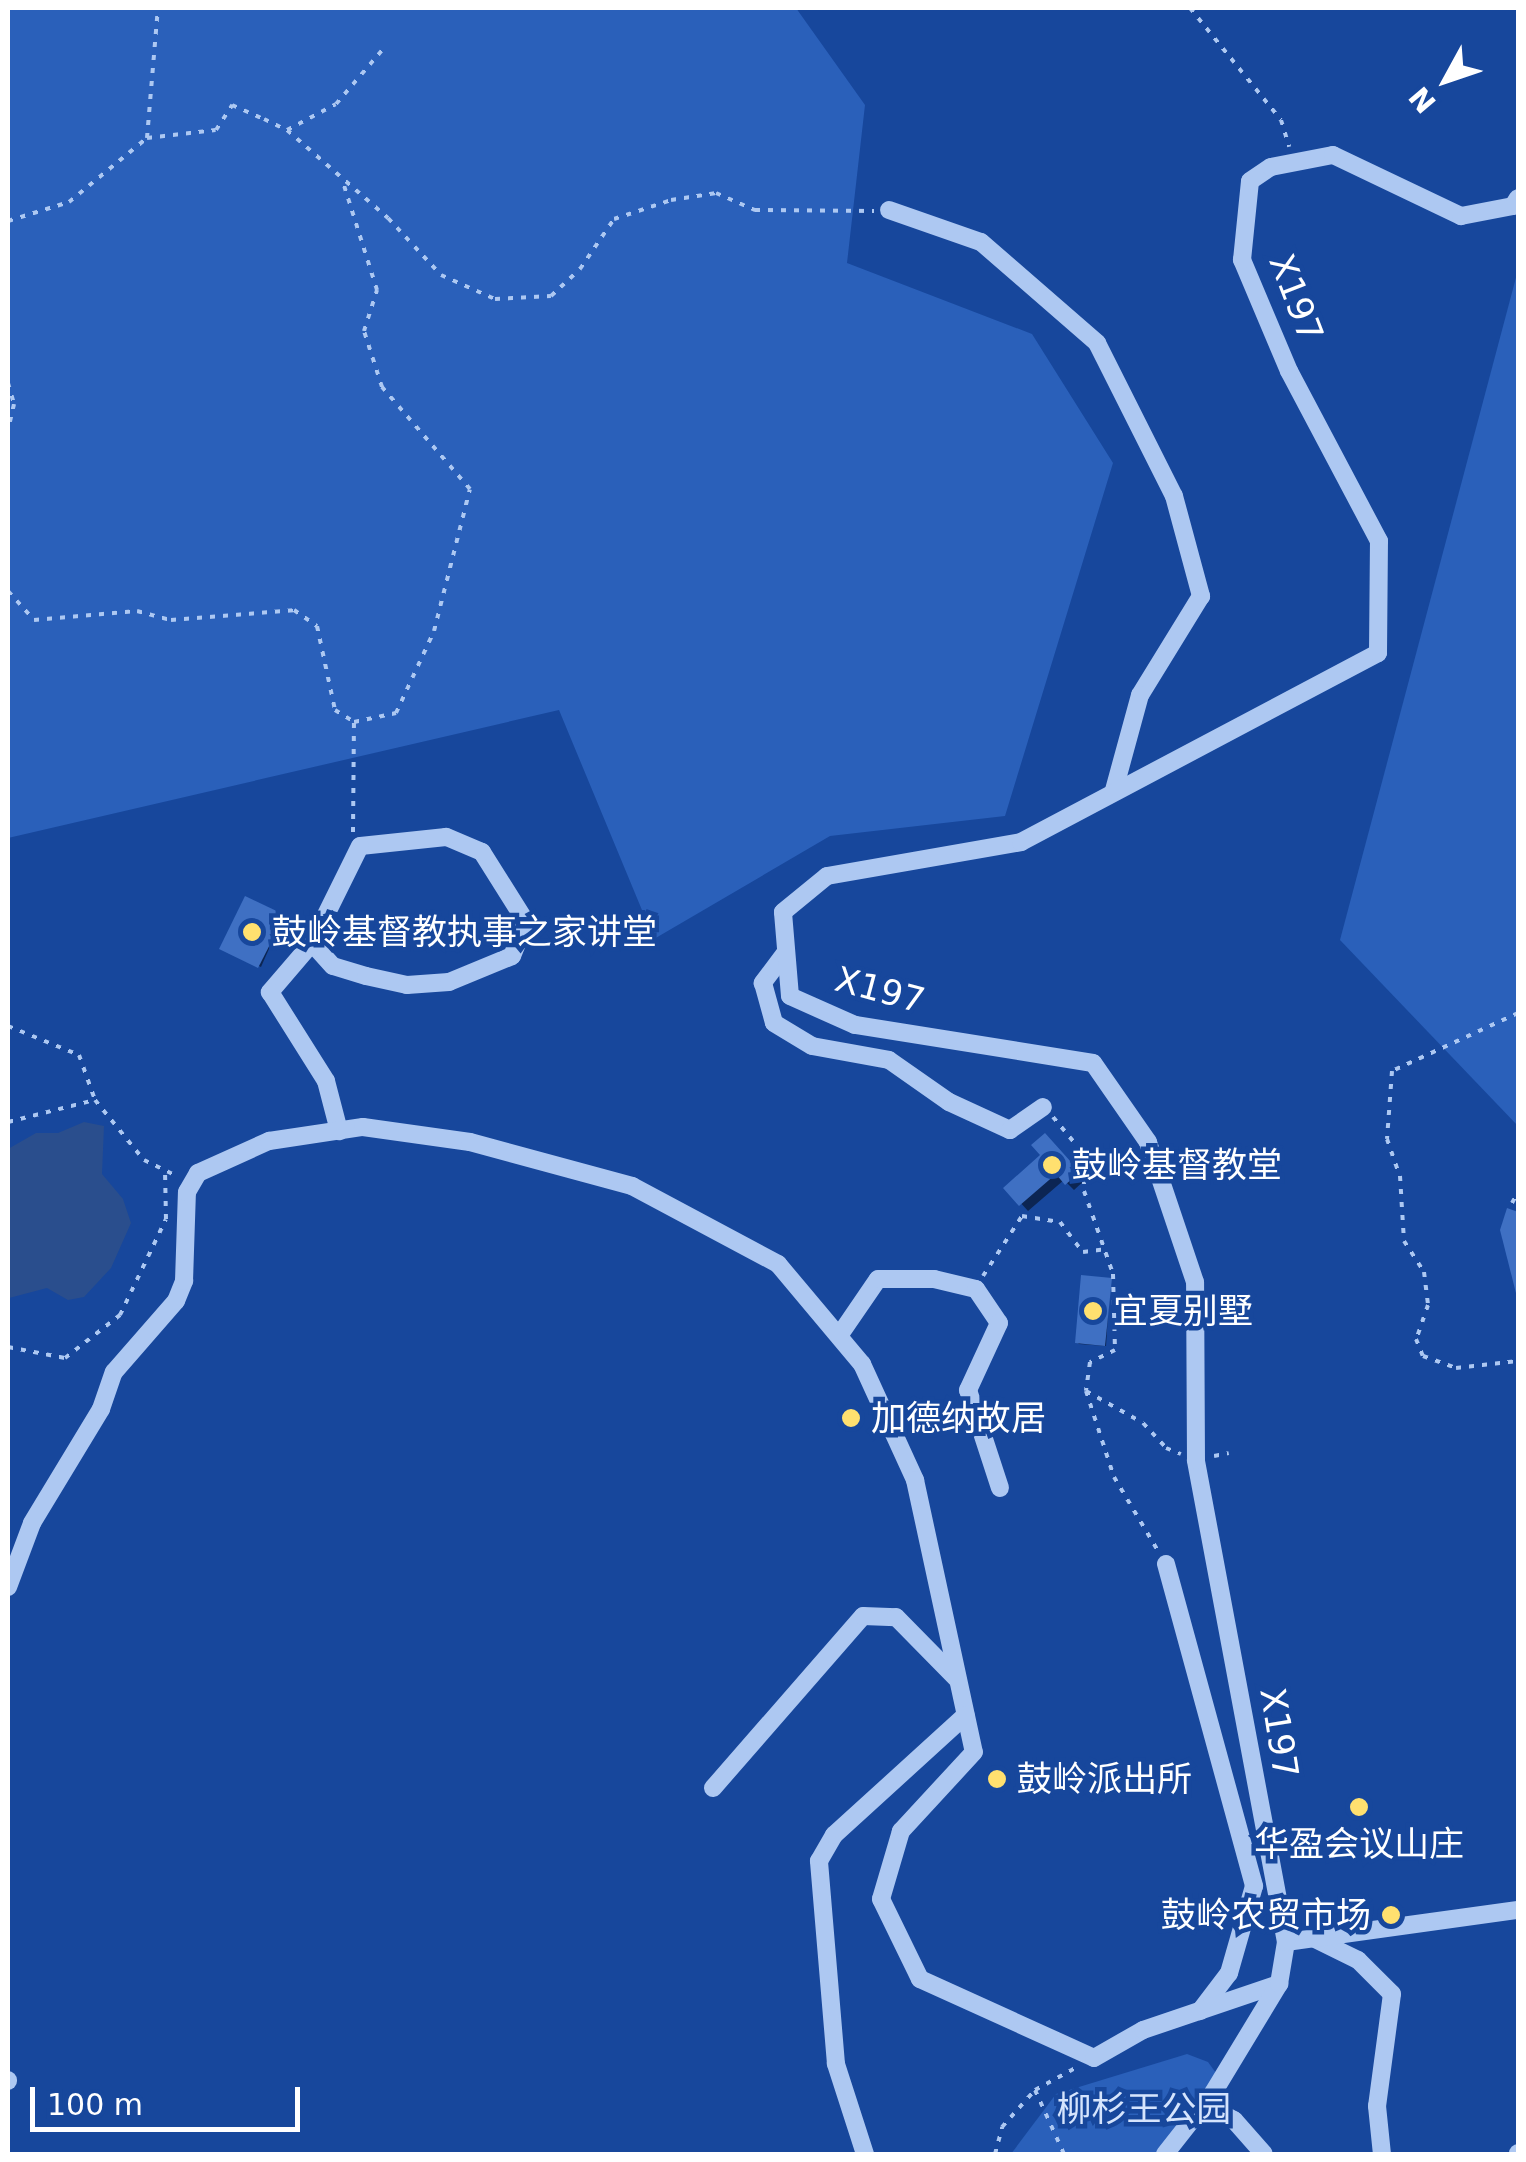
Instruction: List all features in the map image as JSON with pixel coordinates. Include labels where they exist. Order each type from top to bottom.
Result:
[{"type":"street","name":"X197","points":[[1165,2154],[1205,2104],[1279,1984],[1286,1942],[1246,1749],[1226,1593],[1196,1460],[1194,1282],[1148,1142],[1092,1063],[855,1025],[790,996],[783,912],[827,876],[1021,842],[1378,653],[1379,541],[1289,371],[1242,260],[1250,182],[1294,161],[1333,155],[1461,216],[1512,206],[1518,198]]},
{"type":"street","points":[[888,210],[981,242],[1097,344],[1174,496],[1202,596],[1140,695],[1114,790]]},
{"type":"street","points":[[312,943],[333,966],[406,985],[449,982],[512,956],[526,922],[482,852],[446,837],[360,846],[312,943],[270,992],[326,1082],[339,1131]]},
{"type":"street","points":[[786,952],[763,983],[774,1022],[812,1046],[889,1060],[949,1102],[1010,1130],[1043,1107]]},
{"type":"street","points":[[8,1587],[32,1524],[102,1409],[114,1372],[176,1301],[184,1281],[187,1192],[198,1173],[269,1142],[363,1127],[470,1142],[632,1186],[778,1264],[841,1333],[915,1480],[974,1752],[901,1831],[882,1899],[920,1979],[1094,2058],[1143,2030],[1279,1984]]},
{"type":"street","points":[[841,1333],[878,1280],[934,1279],[976,1289],[999,1323],[968,1390],[1000,1488]]},
{"type":"street","points":[[1166,1564],[1248,1845],[1254,1886],[1234,1956],[1200,2011]]},
{"type":"street","points":[[713,1788],[863,1616],[896,1618],[959,1680]]},
{"type":"street","points":[[864,2154],[836,2064],[820,1861],[834,1835],[966,1715]]},
{"type":"street","points":[[1248,1845],[1275,1888]]},
{"type":"street","points":[[1286,1942],[1518,1910]]},
{"type":"street","points":[[1315,1939],[1358,1960],[1392,1994],[1377,2106],[1382,2154]]},
{"type":"street","points":[[1205,2104],[1234,2120],[1264,2154]]},
{"type":"path","points":[[147,138],[158,8]]},
{"type":"path","points":[[1190,8],[1281,120],[1294,161]]},
{"type":"path","points":[[287,130],[336,104],[384,48]]},
{"type":"path","points":[[8,221],[69,202],[147,138],[216,130],[232,104],[287,130],[388,218],[441,275],[495,299],[551,296],[580,269],[614,219],[671,200],[716,194],[754,210],[888,210]]},
{"type":"path","points":[[8,590],[34,620],[136,611],[172,620],[294,610],[316,626],[335,710],[354,722],[396,713],[434,631],[470,489],[382,387],[364,331],[377,290],[343,182]]},
{"type":"path","points":[[8,383],[14,404],[8,430]]},
{"type":"path","points":[[354,722],[352,831],[360,846]]},
{"type":"path","points":[[1518,1014],[1392,1071],[1387,1139],[1400,1176],[1404,1242],[1424,1272],[1428,1305],[1416,1339],[1422,1356],[1456,1368],[1518,1362]]},
{"type":"path","points":[[8,1026],[78,1054],[95,1100],[144,1160],[165,1173],[193,1181]]},
{"type":"path","points":[[8,1122],[95,1100]]},
{"type":"path","points":[[1043,1107],[1083,1153],[1084,1192],[1107,1249],[1114,1350],[1090,1362],[1086,1391],[1114,1477],[1166,1564]]},
{"type":"path","points":[[8,1347],[65,1358],[120,1314],[166,1220],[165,1173]]},
{"type":"path","points":[[1512,1203],[1518,1192]]},
{"type":"path","points":[[976,1289],[1022,1216],[1060,1222],[1084,1252],[1107,1249]]},
{"type":"path","points":[[1086,1391],[1143,1422],[1166,1448],[1196,1460],[1229,1453]]},
{"type":"path","points":[[996,2154],[1002,2128],[1036,2090],[1094,2058]]},
{"type":"path","points":[[1036,2090],[1064,2154]]},
{"type":"green space","points":[[8,8],[796,8],[865,105],[847,263],[1032,334],[1113,463],[1005,816],[830,836],[654,939],[559,710],[8,838]]},
{"type":"green space","points":[[1518,270],[1518,1126],[1340,940]]},
{"type":"green space","name":"柳杉王公园","points":[[1187,2054],[1208,2062],[1221,2080],[1165,2154],[1011,2154],[1056,2094]]},
{"type":"shaded area","points":[[84,1122],[104,1126],[102,1174],[123,1199],[131,1223],[111,1268],[84,1297],[68,1300],[47,1288],[9,1298],[8,1149],[36,1133],[58,1133]]},
{"type":"building","name":"鼓岭基督教执事之家讲堂","points":[[245,896],[285,915],[258,968],[219,949]]},
{"type":"building","name":"鼓岭基督教堂","points":[[1045,1133],[1080,1172],[1065,1185],[1056,1174],[1019,1206],[1003,1188],[1040,1155],[1031,1145]]},
{"type":"building","points":[[1507,1208],[1518,1212],[1518,1301],[1500,1230]]},
{"type":"building","name":"宜夏别墅","points":[[1081,1275],[1112,1278],[1105,1346],[1075,1343]]},
{"type":"place","name":"鼓岭基督教执事之家讲堂","points":[[252,932]]},
{"type":"place","name":"鼓岭基督教堂","points":[[1052,1165]]},
{"type":"place","name":"宜夏别墅","points":[[1093,1311]]},
{"type":"place","name":"加德纳故居","points":[[851,1418]]},
{"type":"place","name":"鼓岭派出所","points":[[997,1779]]},
{"type":"place","name":"华盈会议山庄","points":[[1359,1807]]},
{"type":"place","name":"鼓岭农贸市场","points":[[1391,1915]]}]
